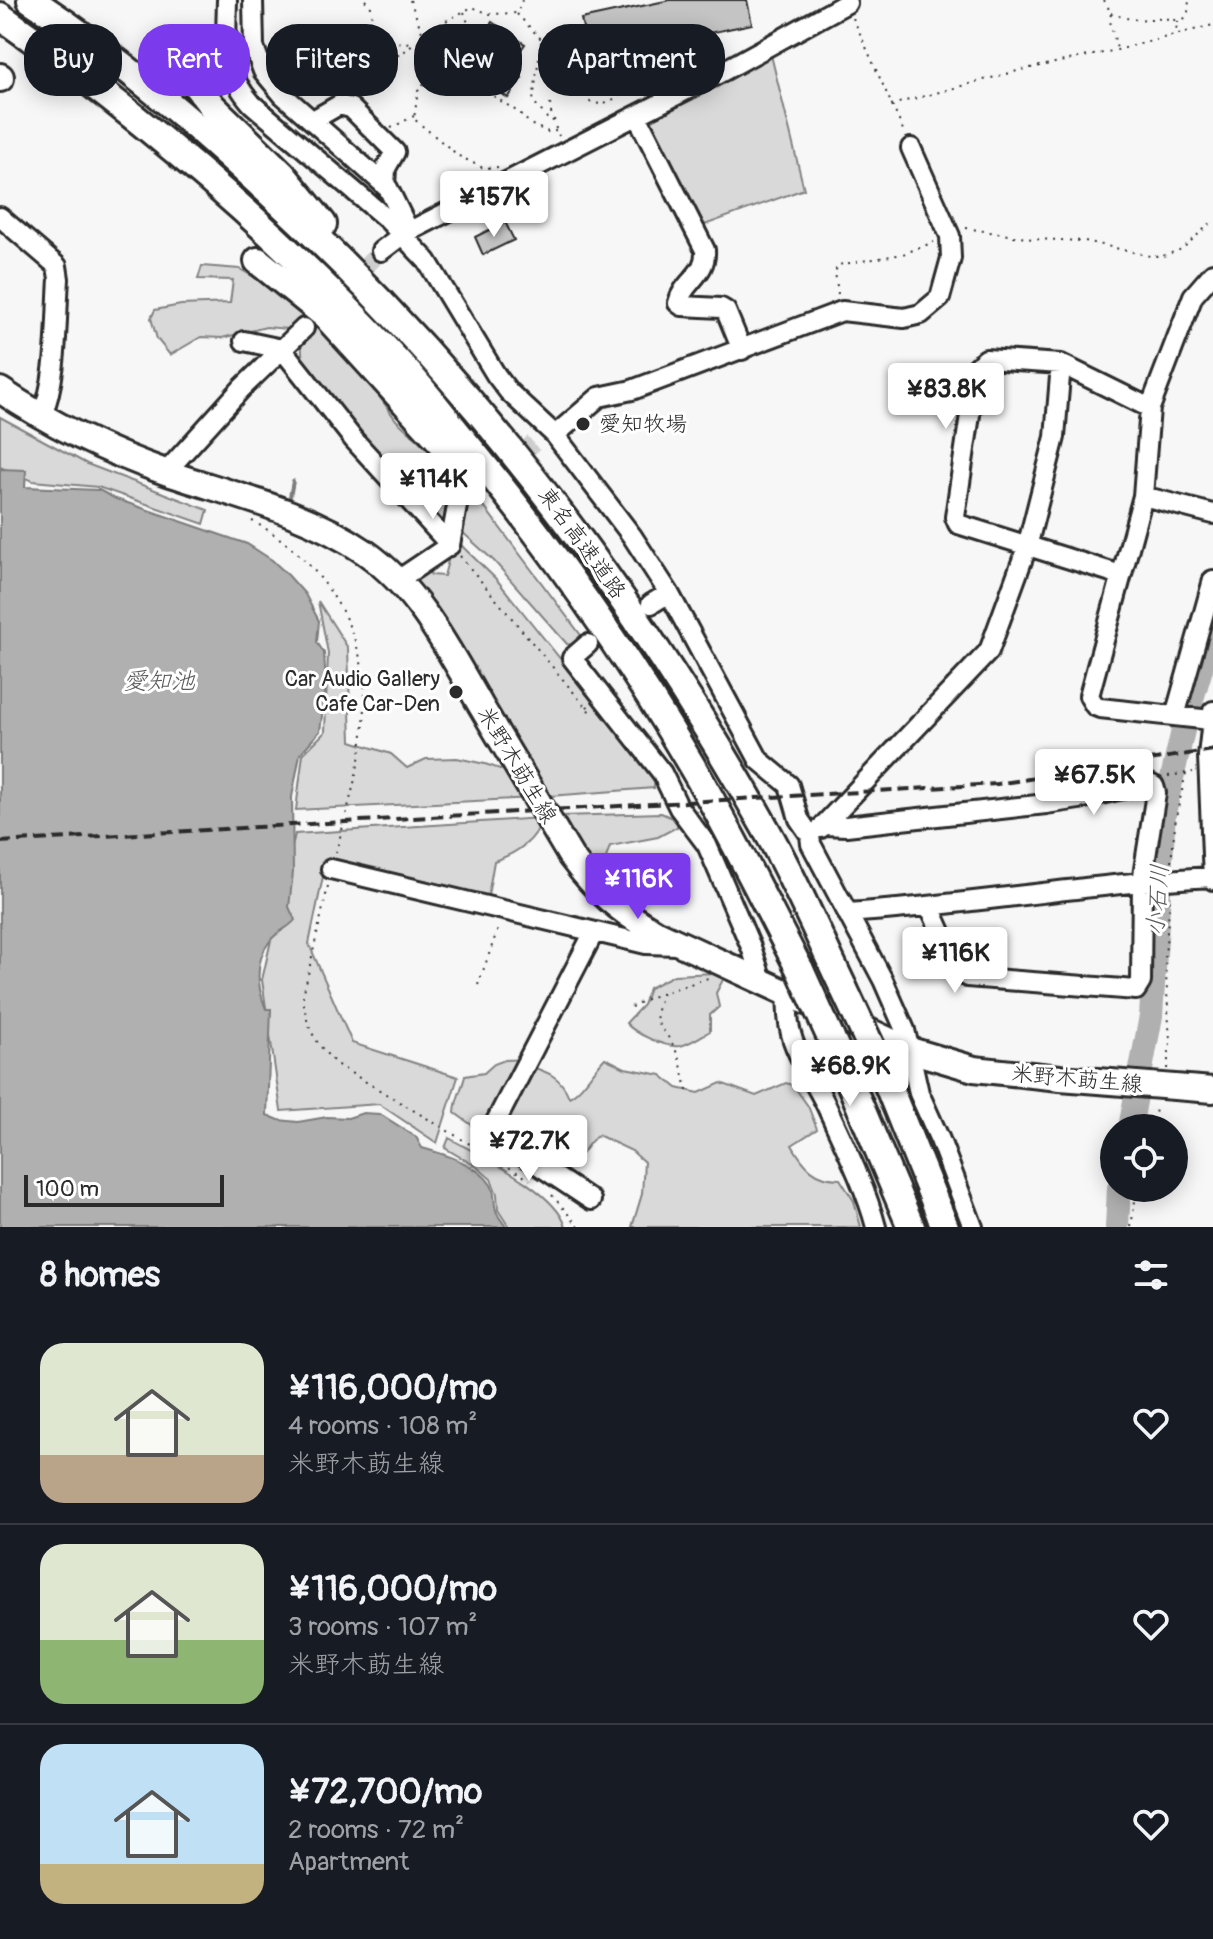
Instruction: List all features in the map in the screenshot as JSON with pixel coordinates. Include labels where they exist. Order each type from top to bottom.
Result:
[{"type":"highway","name":"東名高速道路","points":[[31,0],[143,82],[226,153],[370,290],[449,375],[535,477],[609,576],[665,660],[769,835],[881,1068],[945,1227]]},
{"type":"highway","name":"東名高速道路","points":[[0,16],[157,135],[249,214],[402,365],[502,488],[637,676],[691,764],[800,970],[911,1227]]},
{"type":"highway","points":[[204,96],[282,174],[449,375]]},
{"type":"highway","points":[[258,261],[326,316],[579,592]]},
{"type":"main road","name":"米野木莇生線","points":[[0,390],[41,418],[93,443],[166,472],[289,513],[335,534],[366,553],[398,580],[437,632],[571,857],[593,886],[617,909],[679,945],[762,980],[910,1050],[974,1069],[1213,1090]]},
{"type":"street","points":[[227,0],[227,62],[237,87],[252,104],[406,233]]},
{"type":"street","points":[[253,0],[254,47],[263,71],[283,95],[385,186],[406,233],[427,261],[496,375],[509,392],[552,432],[632,536],[669,593],[759,760],[789,785],[799,819],[818,830],[1046,804],[1148,783],[1154,786],[1156,793],[1142,882],[1141,982],[1136,990],[967,977],[958,970],[930,907]]},
{"type":"street","points":[[381,251],[406,233],[637,116],[847,3]]},
{"type":"street","points":[[313,120],[339,105],[351,108],[395,152],[386,168],[385,186]]},
{"type":"street","points":[[637,116],[705,250],[706,260],[702,271],[679,296],[678,303],[726,311],[742,350]]},
{"type":"street","points":[[535,442],[599,397],[632,390],[842,311],[886,318],[921,314],[940,298],[951,258],[949,234],[911,148]]},
{"type":"street","points":[[0,217],[57,266],[59,279],[53,361],[47,405],[41,418]]},
{"type":"street","points":[[847,913],[930,907],[1170,879],[1213,878],[1208,716],[1100,708],[1090,700],[1143,496],[1150,408],[1193,296],[1213,273]]},
{"type":"street","points":[[166,472],[242,388],[304,328]]},
{"type":"street","points":[[244,341],[282,349],[354,440],[450,545]]},
{"type":"street","points":[[1121,575],[961,526],[955,520],[977,367],[986,359],[1061,364],[1150,408]]},
{"type":"street","points":[[973,1227],[922,1102],[905,1030],[883,980],[811,844],[818,830],[989,651],[1027,547],[1055,437],[1061,364]]},
{"type":"street","points":[[1143,496],[1213,514]]},
{"type":"street","points":[[398,580],[450,545],[457,506]]},
{"type":"street","points":[[1178,716],[1213,580]]},
{"type":"street","points":[[651,604],[669,593]]},
{"type":"street","points":[[588,644],[572,658],[662,773],[679,808],[707,845],[746,934],[762,980]]},
{"type":"street","points":[[331,869],[646,944],[679,945]]},
{"type":"street","points":[[591,1200],[490,1133],[594,932]]},
{"type":"street","points":[[788,994],[786,1014],[795,1051],[827,1106],[876,1227]]},
{"type":"path","points":[[365,0],[371,7],[375,36],[381,42],[413,43]]},
{"type":"path","points":[[410,0],[419,24]]},
{"type":"path","points":[[517,13],[522,0]]},
{"type":"path","points":[[1104,0],[1111,13],[1117,50]]},
{"type":"path","points":[[1111,13],[1138,21],[1158,18],[1183,21],[1189,0]]},
{"type":"path","points":[[847,3],[911,148]]},
{"type":"path","points":[[440,24],[472,7],[490,14],[517,13],[538,36]]},
{"type":"path","points":[[464,11],[468,24]]},
{"type":"path","points":[[1176,22],[1178,33]]},
{"type":"path","points":[[891,105],[1021,70],[1117,50],[1213,25]]},
{"type":"path","points":[[398,56],[413,43]]},
{"type":"path","points":[[725,50],[731,48]]},
{"type":"path","points":[[538,67],[533,101],[539,111],[558,121]]},
{"type":"path","points":[[417,96],[414,119],[424,130],[459,156],[483,168],[500,167],[509,180]]},
{"type":"path","points":[[493,96],[521,114],[530,124],[548,132],[556,131]]},
{"type":"path","points":[[587,96],[588,101],[595,105],[604,104],[616,96]]},
{"type":"path","points":[[550,104],[552,119],[566,152]]},
{"type":"path","points":[[382,137],[401,121],[415,116]]},
{"type":"path","points":[[842,311],[835,272],[838,265],[903,254],[964,228],[1032,239],[1085,241],[1150,256],[1163,256],[1182,249],[1213,221]]},
{"type":"path","points":[[250,520],[275,533],[309,564],[335,598],[351,633],[366,698],[364,726],[303,996],[304,1012],[314,1040],[336,1064],[532,1181]]},
{"type":"path","points":[[450,545],[590,712],[585,699]]},
{"type":"path","points":[[1155,1114],[1170,1060],[1165,957],[1176,817],[1186,773]]},
{"type":"path","points":[[1167,776],[1181,774]]},
{"type":"path","points":[[478,985],[504,910]]},
{"type":"path","points":[[631,1007],[663,993],[703,982],[723,963]]},
{"type":"path","points":[[663,993],[658,1004],[657,1023],[675,1048],[688,1095]]},
{"type":"path","points":[[545,1189],[564,1205],[579,1227]]},
{"type":"path","points":[[1131,1227],[1135,1202]]},
{"type":"shaded area","points":[[771,55],[804,189],[699,227],[647,119],[692,96],[725,96],[725,79]]},
{"type":"shaded area","points":[[202,266],[240,269],[283,294],[335,341],[360,369],[396,420],[451,470],[485,508],[583,638],[577,646],[567,644],[494,561],[449,520],[450,528],[463,547],[497,580],[655,777],[654,788],[550,796],[416,582],[409,564],[421,556],[431,575],[444,576],[448,561],[442,530],[427,513],[421,494],[355,430],[303,362],[301,341],[311,331],[296,321],[288,329],[266,327],[222,338],[201,337],[170,355],[157,339],[151,318],[155,310],[181,305],[230,303],[233,280],[198,279]]},
{"type":"shaded area","points":[[0,417],[87,464],[208,510],[204,524],[98,487],[33,481],[0,467]]},
{"type":"shaded area","points":[[318,601],[348,648],[351,741],[391,754],[407,768],[426,759],[457,758],[485,764],[509,772],[532,798],[296,810],[303,754],[325,732],[328,653]]},
{"type":"shaded area","points":[[661,813],[677,820],[677,827],[658,837],[610,846],[603,867],[598,870],[563,816]]},
{"type":"shaded area","points":[[541,818],[530,840],[517,851],[494,861],[488,896],[326,862],[309,944],[352,1043],[458,1077],[437,1143],[379,1104],[281,1111],[262,980],[295,834]]},
{"type":"shaded area","points":[[714,973],[725,976],[716,993],[719,1007],[710,1015],[710,1031],[688,1044],[659,1043],[626,1023],[643,1005],[649,988],[674,975]]},
{"type":"shaded area","points":[[605,1058],[625,1068],[661,1075],[677,1088],[699,1093],[721,1083],[756,1096],[786,1083],[793,1085],[808,1106],[817,1129],[792,1145],[811,1170],[824,1177],[840,1179],[854,1201],[861,1227],[632,1227],[642,1194],[644,1162],[632,1151],[598,1135],[574,1162],[560,1170],[501,1135],[497,1125],[528,1066],[553,1076],[569,1097]]},
{"type":"shaded area","points":[[525,1059],[483,1133],[455,1113],[465,1076],[484,1073],[505,1060]]},
{"type":"shaded area","points":[[449,1138],[533,1188],[548,1200],[566,1227],[509,1227],[498,1210],[497,1194],[491,1179],[445,1148]]},
{"type":"water","name":"愛知池","points":[[0,469],[26,470],[25,487],[99,490],[116,499],[247,544],[272,560],[305,594],[319,621],[317,642],[324,653],[326,686],[320,731],[300,754],[292,797],[293,872],[289,907],[295,920],[270,941],[259,966],[261,992],[266,1009],[271,1009],[267,1115],[298,1122],[327,1117],[348,1118],[363,1113],[380,1114],[416,1137],[422,1148],[460,1161],[478,1171],[493,1188],[497,1212],[506,1227],[0,1227]]},
{"type":"building","points":[[670,0],[747,0],[752,24],[725,30],[725,24],[582,24],[581,19]]},
{"type":"building","points":[[505,222],[514,240],[483,255],[475,237]]},
{"type":"waterway","points":[[290,497],[293,481]]},
{"type":"waterway","name":"小石川","points":[[1133,1114],[1151,1016],[1164,813],[1184,726],[1213,628]]},
{"type":"waterway","name":"小石川","points":[[1117,1227],[1118,1202]]},
{"type":"tunnel","points":[[304,328],[381,251]]},
{"type":"tunnel","points":[[457,506],[535,442]]},
{"type":"railway","points":[[0,842],[997,784],[1213,750]]},
{"type":"place","name":"愛知牧場","points":[[583,424]]},
{"type":"place","name":"Car Audio Gallery Cafe Car-Den","points":[[456,692]]}]
